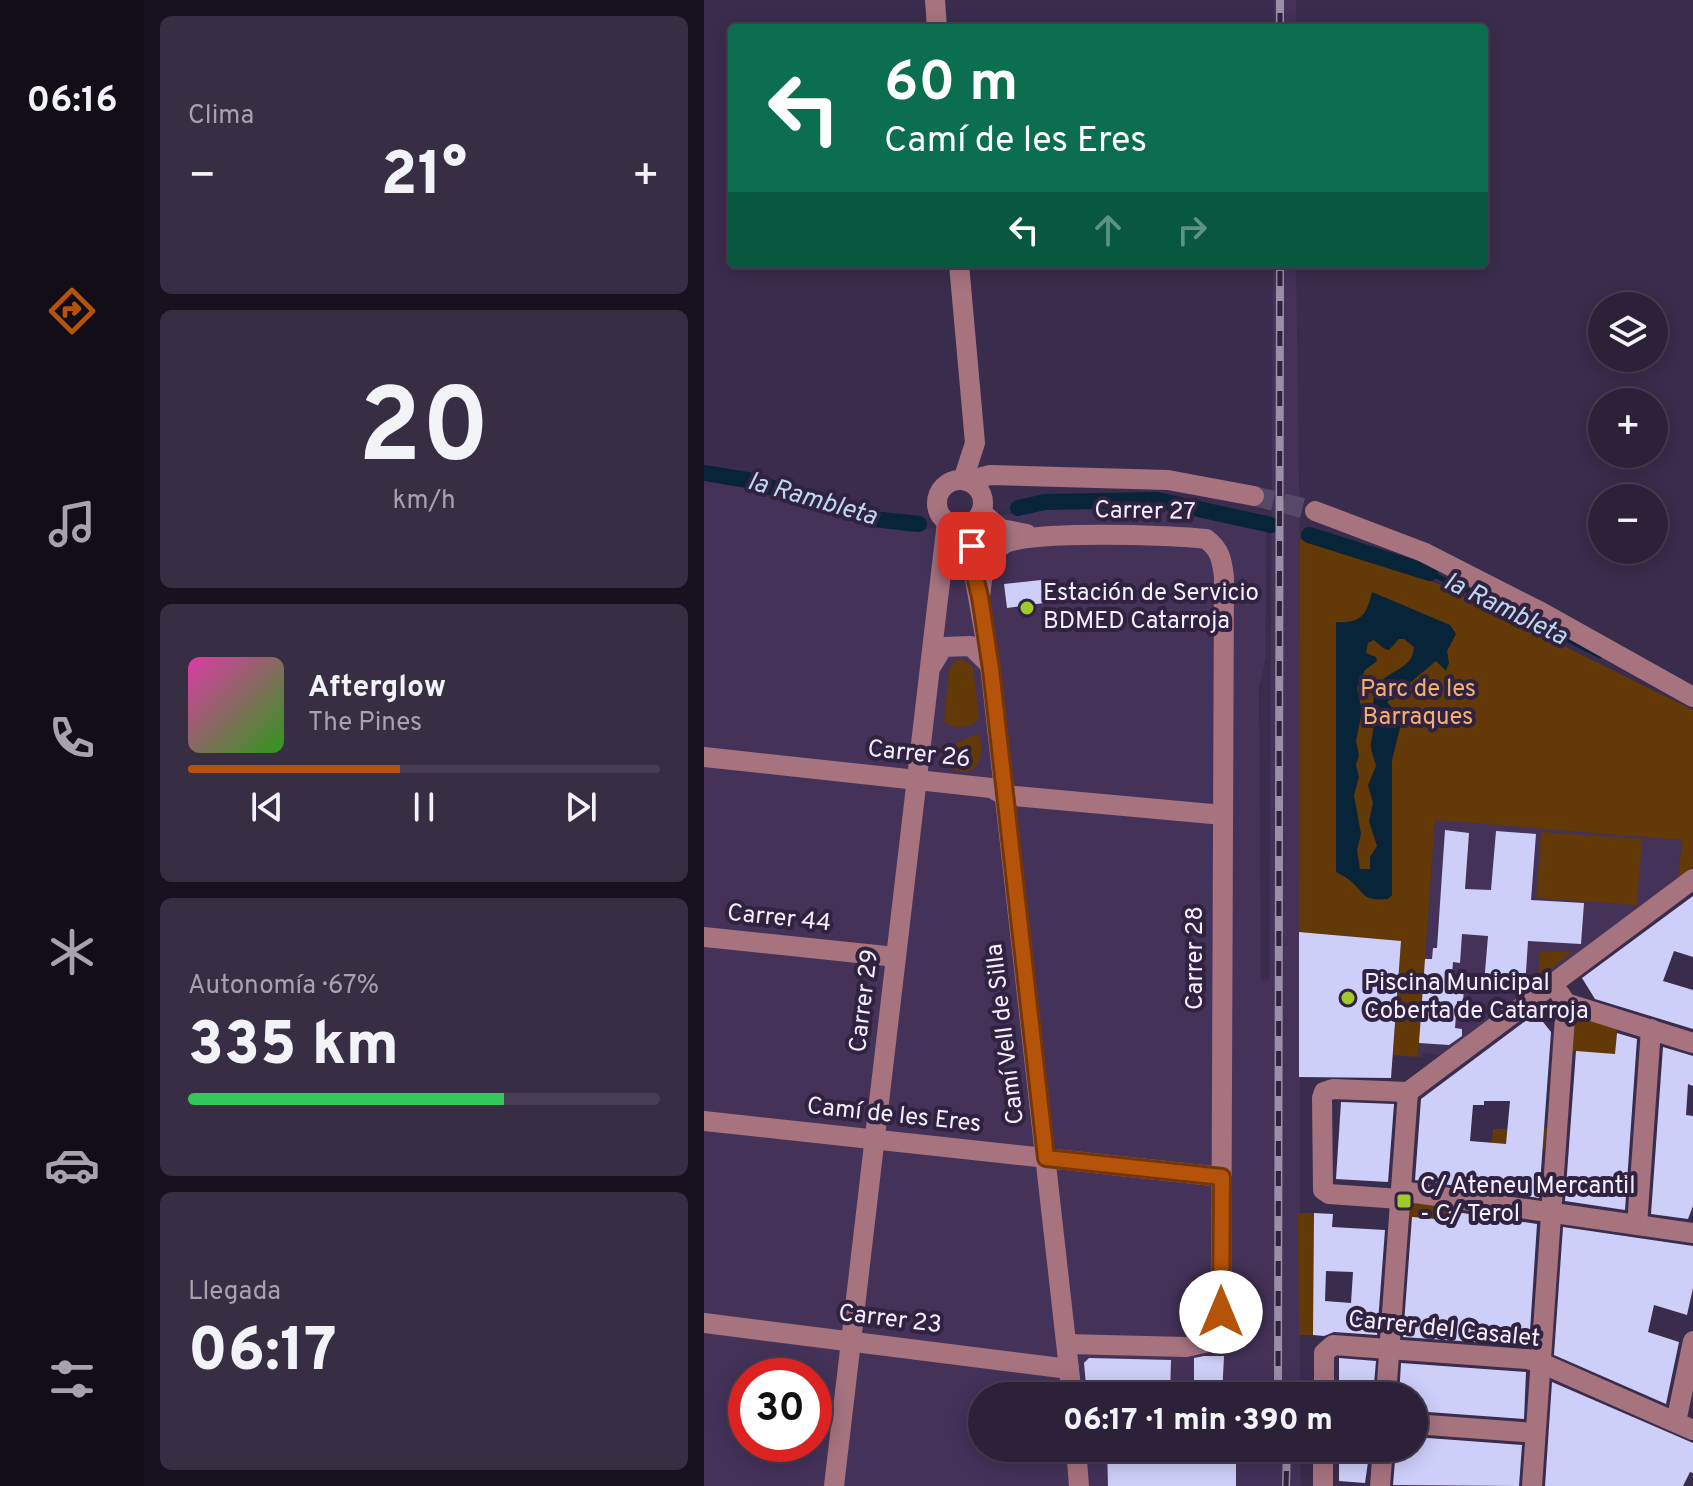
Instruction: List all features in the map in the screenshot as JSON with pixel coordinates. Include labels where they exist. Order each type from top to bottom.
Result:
[{"type":"street","points":[[935,0],[937,24]]},
{"type":"street","points":[[959,268],[975,443],[965,481]]},
{"type":"street","points":[[1019,476],[998,485],[988,494],[978,514],[959,526],[947,522],[938,511],[937,497],[945,485],[990,475],[1168,480],[1254,496]]},
{"type":"street","points":[[965,481],[979,491],[978,514]]},
{"type":"street","points":[[1315,511],[1423,552],[1541,612],[1693,697]]},
{"type":"street","name":"Carrer 27","points":[[978,514],[1001,529],[1039,536],[1206,539],[1217,546],[1224,577]]},
{"type":"street","name":"Camí Vell de Silla","points":[[978,514],[973,568],[990,665],[1070,1382]]},
{"type":"street","name":"Carrer 29","points":[[834,1486],[947,522]]},
{"type":"street","name":"Carrer 27","points":[[980,597],[983,571],[997,549],[1007,542],[1039,536]]},
{"type":"street","name":"Carrer 28","points":[[1067,1344],[1186,1347],[1221,1339],[1224,577]]},
{"type":"street","points":[[930,668],[943,647],[971,646],[990,665]]},
{"type":"street","name":"Carrer 26","points":[[704,757],[991,788],[1004,795],[1223,815]]},
{"type":"street","points":[[1693,879],[1408,1092],[1333,1089],[1324,1092],[1321,1185],[1329,1194],[1400,1195],[1550,1212],[1693,1233]]},
{"type":"street","name":"Carrer 44","points":[[704,937],[896,957]]},
{"type":"street","points":[[1553,985],[1566,1003],[1693,1043]]},
{"type":"street","points":[[1532,1486],[1566,1003]]},
{"type":"street","points":[[1637,1225],[1651,1029]]},
{"type":"street","points":[[1387,1382],[1408,1092]]},
{"type":"street","name":"Camí de les Eres","points":[[704,1121],[1222,1177]]},
{"type":"street","name":"Carrer 23","points":[[704,1323],[1069,1369]]},
{"type":"street","points":[[1684,1426],[1693,1341]]},
{"type":"street","name":"Carrer del Casalet","points":[[1324,1382],[1324,1353],[1333,1345],[1539,1362],[1684,1426]]},
{"type":"street","points":[[1428,1425],[1535,1433]]},
{"type":"street","points":[[1077,1462],[1079,1486]]},
{"type":"street","points":[[1323,1462],[1323,1486]]},
{"type":"street","points":[[1380,1486],[1382,1462]]},
{"type":"shaded area","points":[[1274,0],[1296,0],[1296,24],[1274,24]]},
{"type":"shaded area","points":[[1273,268],[1296,268],[1300,539],[1300,1382],[968,1382],[968,1462],[1300,1462],[1301,1486],[704,1486],[704,479],[749,488],[879,527],[910,532],[1045,508],[1140,506],[1204,517],[1220,516],[1266,528],[1266,658],[1259,687],[1261,980],[1269,979]]},
{"type":"shaded area","points":[[1435,819],[1682,840],[1678,878],[1441,1055],[1423,1053],[1422,1058],[1418,1057]]},
{"type":"green space","name":"Parc de les Barraques","points":[[1300,539],[1387,564],[1443,586],[1693,710],[1693,867],[1678,878],[1682,840],[1435,820],[1418,1057],[1393,1055],[1401,941],[1299,932]]},
{"type":"green space","points":[[962,659],[973,667],[979,718],[971,726],[954,727],[944,721],[949,670],[954,662]]},
{"type":"green space","points":[[979,734],[981,753],[976,766],[964,772],[945,765],[940,747]]},
{"type":"green space","points":[[1541,832],[1642,839],[1637,905],[1536,898]]},
{"type":"green space","points":[[1540,951],[1572,952],[1538,979]]},
{"type":"green space","points":[[1584,1017],[1617,1028],[1615,1054],[1571,1051],[1573,1025]]},
{"type":"green space","points":[[1547,1128],[1545,1149],[1491,1151],[1493,1129]]},
{"type":"green space","points":[[1408,1200],[1450,1206],[1448,1220],[1407,1217]]},
{"type":"green space","points":[[1298,1213],[1314,1213],[1313,1335],[1299,1335]]},
{"type":"water","points":[[1372,592],[1450,625],[1456,634],[1447,651],[1449,663],[1446,671],[1436,661],[1387,702],[1401,718],[1392,760],[1392,895],[1388,899],[1372,899],[1364,895],[1336,872],[1336,622],[1362,616]],"holes":[[[1399,639],[1414,647],[1413,655],[1405,665],[1382,680],[1374,697],[1371,746],[1376,766],[1368,785],[1373,803],[1369,821],[1377,846],[1370,857],[1370,869],[1360,869],[1357,850],[1361,834],[1354,795],[1359,777],[1356,741],[1362,711],[1357,688],[1365,670],[1377,661],[1376,657],[1366,653],[1368,643],[1374,640],[1389,650]]]},
{"type":"building","points":[[1041,580],[1044,603],[1007,608],[1004,584]]},
{"type":"building","points":[[1445,830],[1469,833],[1465,889],[1491,890],[1496,831],[1536,834],[1531,900],[1584,903],[1581,944],[1528,941],[1525,987],[1484,984],[1488,936],[1462,934],[1460,963],[1453,962],[1451,988],[1464,989],[1463,1001],[1457,1001],[1455,1028],[1462,1029],[1462,1036],[1449,1045],[1419,1043],[1425,959],[1432,959],[1433,948],[1437,948]]},
{"type":"building","points":[[1693,896],[1693,957],[1674,951],[1663,981],[1693,990],[1693,1029],[1595,999],[1582,978]]},
{"type":"building","name":"Piscina Municipal Coberta de Catarroja","points":[[1299,932],[1401,941],[1391,1078],[1299,1077]]},
{"type":"building","points":[[1536,1013],[1551,1032],[1539,1198],[1415,1180],[1421,1099]],"holes":[[[1484,1101],[1510,1101],[1506,1144],[1470,1141],[1473,1105],[1484,1105]]]},
{"type":"building","points":[[1617,1033],[1637,1039],[1625,1210],[1565,1201],[1576,1051],[1615,1054]]},
{"type":"building","points":[[1663,1047],[1693,1056],[1693,1086],[1688,1084],[1686,1115],[1693,1116],[1693,1206],[1688,1219],[1651,1214]]},
{"type":"building","points":[[1341,1102],[1394,1104],[1388,1182],[1336,1179]]},
{"type":"building","points":[[1449,1211],[1537,1224],[1529,1346],[1403,1337],[1412,1217],[1448,1220]]},
{"type":"building","points":[[1314,1213],[1333,1214],[1332,1227],[1385,1230],[1377,1335],[1334,1332],[1324,1336],[1313,1335]],"holes":[[[1326,1271],[1353,1272],[1351,1303],[1325,1301]]]},
{"type":"building","points":[[1563,1227],[1693,1246],[1693,1288],[1687,1315],[1654,1305],[1648,1332],[1679,1342],[1666,1404],[1554,1355]]},
{"type":"building","points":[[1224,1356],[1223,1382],[1194,1382],[1194,1358]]},
{"type":"building","points":[[1089,1358],[1171,1360],[1170,1382],[1086,1382],[1084,1363]]},
{"type":"building","points":[[1339,1358],[1376,1361],[1374,1382],[1339,1382]]},
{"type":"building","points":[[1401,1363],[1526,1372],[1524,1419],[1428,1412],[1428,1382],[1400,1382]]},
{"type":"building","points":[[1552,1382],[1693,1443],[1693,1473],[1690,1472],[1683,1486],[1545,1486]]},
{"type":"building","points":[[1428,1438],[1522,1445],[1519,1486],[1393,1485],[1395,1462],[1428,1462]]},
{"type":"building","points":[[1107,1462],[1236,1462],[1236,1486],[1108,1486]]},
{"type":"building","points":[[1339,1462],[1368,1462],[1365,1483],[1339,1481]]},
{"type":"waterway","name":"la Rambleta","points":[[704,473],[747,480],[873,519],[919,524]]},
{"type":"waterway","name":"la Rambleta","points":[[1018,508],[1045,502],[1157,500],[1271,525]]},
{"type":"waterway","name":"la Rambleta","points":[[1309,535],[1430,573]]},
{"type":"waterway","name":"la Rambleta","points":[[1430,573],[1600,656]]},
{"type":"tunnel","points":[[1254,496],[1315,511]]},
{"type":"railway","points":[[1280,0],[1280,24]]},
{"type":"railway","points":[[1278,1382],[1280,268]]},
{"type":"railway","points":[[1286,1486],[1287,1462]]},
{"type":"place","name":"Estación de Servicio BDMED Catarroja","points":[[1027,608]]},
{"type":"place","name":"Piscina Municipal Coberta de Catarroja","points":[[1348,998]]},
{"type":"place","name":"C/ Ateneu Mercantil - C/ Terol","points":[[1404,1201]]},
{"type":"route","points":[[972,546],[991,669],[1046,1158],[1222,1177],[1221,1312]]}]
